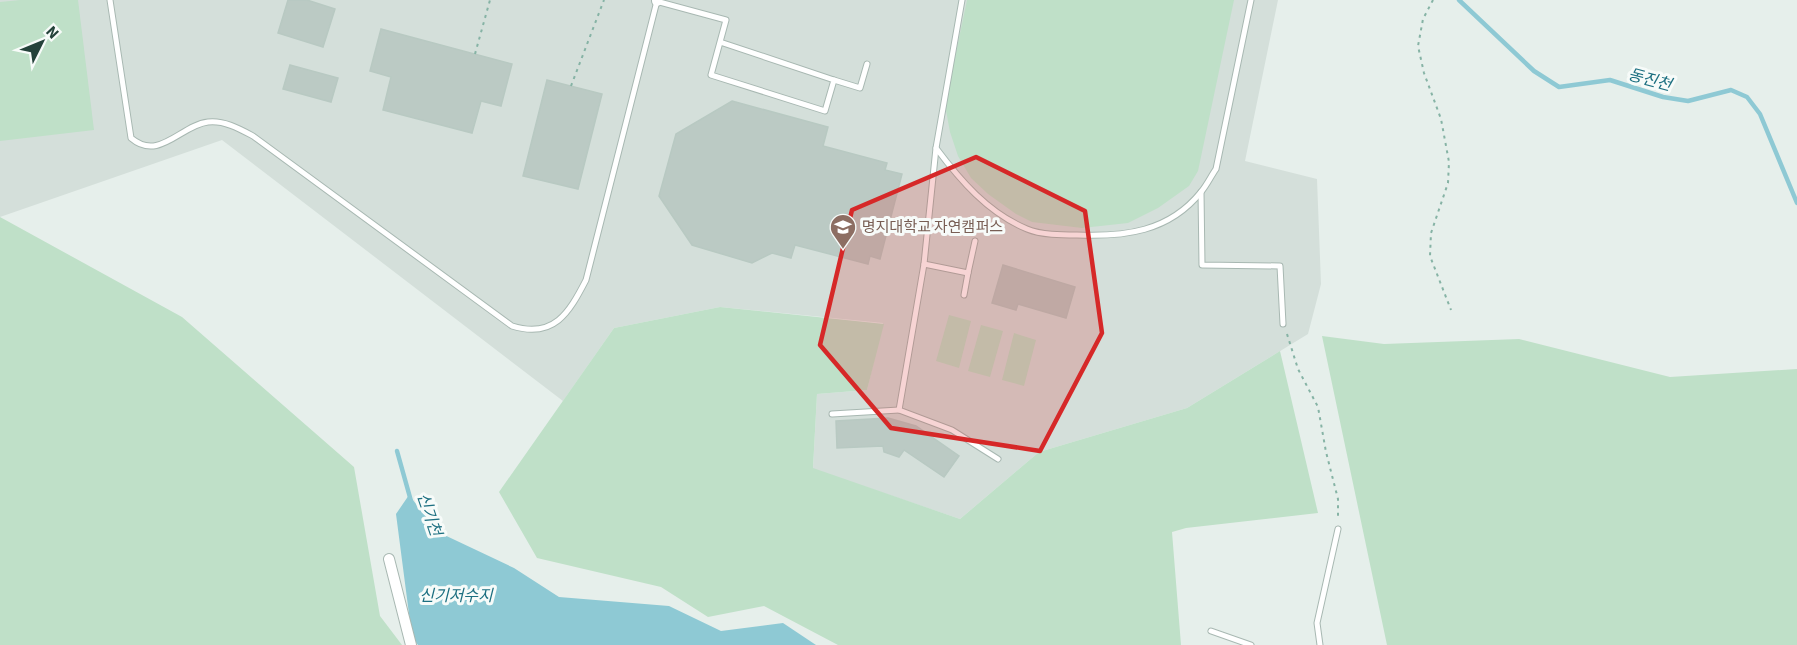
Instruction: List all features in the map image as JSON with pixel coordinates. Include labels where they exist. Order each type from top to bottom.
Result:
[{"type":"street","points":[[389,559],[411,645]]},
{"type":"lane","points":[[110,0],[131,138],[140,145],[154,147],[207,122],[220,123],[239,129],[253,136],[512,326],[537,331],[554,324],[573,306],[586,280],[655,0],[726,20],[711,75],[825,111],[834,80]]},
{"type":"lane","points":[[899,410],[924,264],[936,148],[962,0]]},
{"type":"lane","points":[[936,148],[961,180],[996,211],[1028,230],[1063,235],[1101,236],[1136,232],[1158,226],[1180,212],[1201,192],[1216,169],[1251,0]]},
{"type":"lane","points":[[720,42],[860,88],[867,64]]},
{"type":"lane","points":[[1201,192],[1202,265],[1280,266],[1283,324]]},
{"type":"lane","points":[[964,295],[975,241]]},
{"type":"lane","points":[[924,264],[968,273]]},
{"type":"lane","points":[[832,414],[899,410],[952,430],[998,459]]},
{"type":"lane","points":[[1320,645],[1317,623],[1338,529]]},
{"type":"lane","points":[[1211,631],[1251,645]]},
{"type":"path","points":[[475,54],[490,0]]},
{"type":"path","points":[[571,86],[604,0]]},
{"type":"path","points":[[1433,0],[1423,19],[1418,46],[1424,73],[1441,119],[1449,162],[1448,183],[1431,232],[1430,256],[1451,310]]},
{"type":"path","points":[[1283,324],[1298,369],[1318,407],[1338,499],[1338,529]]},
{"type":"highlighted area","points":[[976,157],[1085,211],[1102,333],[1040,451],[891,428],[820,345],[852,210]]},
{"type":"shaded area","name":"명지대학교 자연캠퍼스","points":[[0,0],[1278,0],[1245,161],[1317,179],[1321,284],[1308,334],[1187,408],[1039,452],[960,519],[813,469],[817,394],[867,390],[883,323],[720,307],[614,328],[563,401],[222,140],[0,217]]},
{"type":"green space","points":[[78,0],[94,130],[0,141],[0,2]]},
{"type":"green space","points":[[967,0],[1234,0],[1198,171],[1189,186],[1158,208],[1128,223],[1082,228],[1032,222],[1016,214],[988,194],[971,178],[958,156],[950,132],[945,105]]},
{"type":"green space","points":[[0,217],[182,317],[354,467],[380,616],[402,645],[0,645]]},
{"type":"green space","points":[[720,307],[884,324],[867,390],[817,394],[813,468],[960,519],[1039,452],[1187,408],[1280,351],[1318,513],[1186,528],[1172,532],[1181,645],[838,645],[764,606],[708,617],[661,587],[537,558],[499,492],[614,328]]},
{"type":"green space","points":[[949,315],[971,321],[959,368],[936,361]]},
{"type":"green space","points":[[981,325],[1003,331],[990,377],[968,371]]},
{"type":"green space","points":[[1014,333],[1036,340],[1024,386],[1002,380]]},
{"type":"green space","points":[[1322,336],[1384,344],[1519,339],[1670,377],[1797,369],[1797,645],[1387,645]]},
{"type":"water","name":"신기저수지","points":[[409,495],[438,532],[514,568],[559,597],[669,606],[721,631],[783,623],[816,645],[418,645],[412,637],[396,514]]},
{"type":"building","points":[[288,0],[307,0],[335,9],[323,47],[278,33]]},
{"type":"building","points":[[381,29],[512,64],[501,106],[481,101],[472,133],[383,110],[391,77],[370,71]]},
{"type":"building","points":[[290,65],[338,78],[331,102],[283,89]]},
{"type":"building","points":[[547,80],[602,94],[578,189],[523,176]]},
{"type":"building","points":[[732,101],[828,127],[823,146],[887,163],[885,170],[902,174],[880,259],[870,256],[868,264],[795,245],[791,258],[772,253],[752,263],[692,245],[659,196],[676,134]]},
{"type":"building","points":[[1003,265],[1075,287],[1066,318],[1018,304],[1016,310],[992,303]]},
{"type":"building","points":[[888,418],[916,426],[959,456],[944,477],[904,450],[899,457],[884,452],[883,446],[837,448],[836,421]]},
{"type":"waterway","name":"동진천","points":[[1459,0],[1534,71],[1559,87],[1610,80],[1663,97],[1688,101],[1731,90],[1747,97],[1760,114],[1797,203]]},
{"type":"waterway","name":"신기천","points":[[397,451],[411,501]]},
{"type":"place","name":"명지대학교 자연캠퍼스","points":[[843,250]]}]
